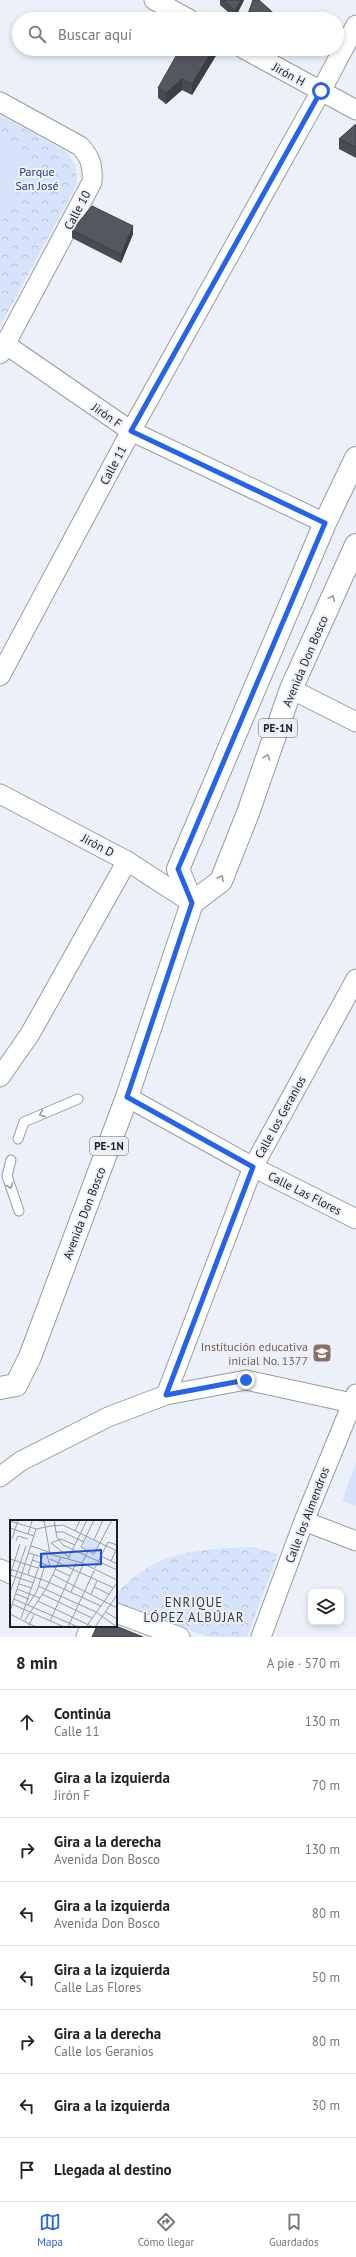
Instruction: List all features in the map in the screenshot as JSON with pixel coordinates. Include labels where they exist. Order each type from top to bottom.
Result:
[{"type":"main road","name":"PE-1N","points":[[192,903],[178,869],[325,523],[356,458]]},
{"type":"main road","name":"Avenida Don Bosco","points":[[8,1386],[30,1358],[127,1097],[192,903],[221,881],[248,813],[291,689],[356,544]]},
{"type":"street","points":[[159,1],[177,12]]},
{"type":"street","name":"Calle 11","points":[[344,47],[356,24]]},
{"type":"street","name":"Jirón H","points":[[257,56],[356,110]]},
{"type":"street","name":"Calle 11","points":[[0,676],[131,431],[339,56]]},
{"type":"street","name":"Calle 10","points":[[0,102],[80,146],[89,155],[93,167],[92,182],[3,349]]},
{"type":"street","name":"Jirón F","points":[[3,349],[131,431],[325,523]]},
{"type":"street","points":[[291,689],[356,722]]},
{"type":"street","name":"Jirón D","points":[[0,794],[127,861],[192,903]]},
{"type":"street","points":[[0,1076],[30,1034],[127,861]]},
{"type":"street","name":"Calle los Geranios","points":[[166,1395],[253,1167],[356,979]]},
{"type":"street","name":"Calle Las Flores","points":[[127,1097],[253,1167],[356,1219]]},
{"type":"street","points":[[0,1477],[21,1461],[108,1417],[166,1395],[246,1380],[354,1399]]},
{"type":"street","name":"Calle los Almendros","points":[[261,1637],[304,1521],[354,1399]]},
{"type":"street","points":[[304,1521],[356,1541]]},
{"type":"street","points":[[0,1569],[10,1574]]},
{"type":"street","points":[[117,1613],[180,1637]]},
{"type":"street","points":[[86,1637],[90,1627]]},
{"type":"lane","points":[[18,1139],[24,1122],[78,1100]]},
{"type":"lane","points":[[11,1160],[7,1176],[19,1210]]},
{"type":"green space","name":"Parque San José","points":[[0,115],[65,151],[75,166],[77,184],[0,326]]},
{"type":"green space","points":[[0,144],[34,162],[0,226]]},
{"type":"green space","points":[[356,1462],[356,1506],[342,1501]]},
{"type":"green space","points":[[253,1547],[278,1554],[247,1637],[210,1637],[117,1605],[117,1593],[131,1579],[147,1568],[163,1560],[179,1555],[214,1549]]},
{"type":"building","points":[[224,0],[241,0],[235,11]]},
{"type":"building","points":[[253,0],[259,0],[272,12],[249,12]]},
{"type":"building","points":[[176,56],[209,56],[192,84],[182,79],[166,93],[158,88]]},
{"type":"building","points":[[356,124],[356,147],[339,139]]},
{"type":"building","points":[[92,206],[133,226],[121,255],[72,230]]},
{"type":"building","points":[[117,1626],[143,1637],[92,1637],[97,1627]]},
{"type":"place","name":"Institución educativa inicial No. 1377","points":[[322,1353]]},
{"type":"district","name":"ENRIQUE LÓPEZ ALBÚJAR","points":[[194,1610]]},
{"type":"route","points":[[246,1380],[166,1395],[253,1167],[127,1097],[192,903],[178,869],[325,523],[131,431],[321,91]]}]
